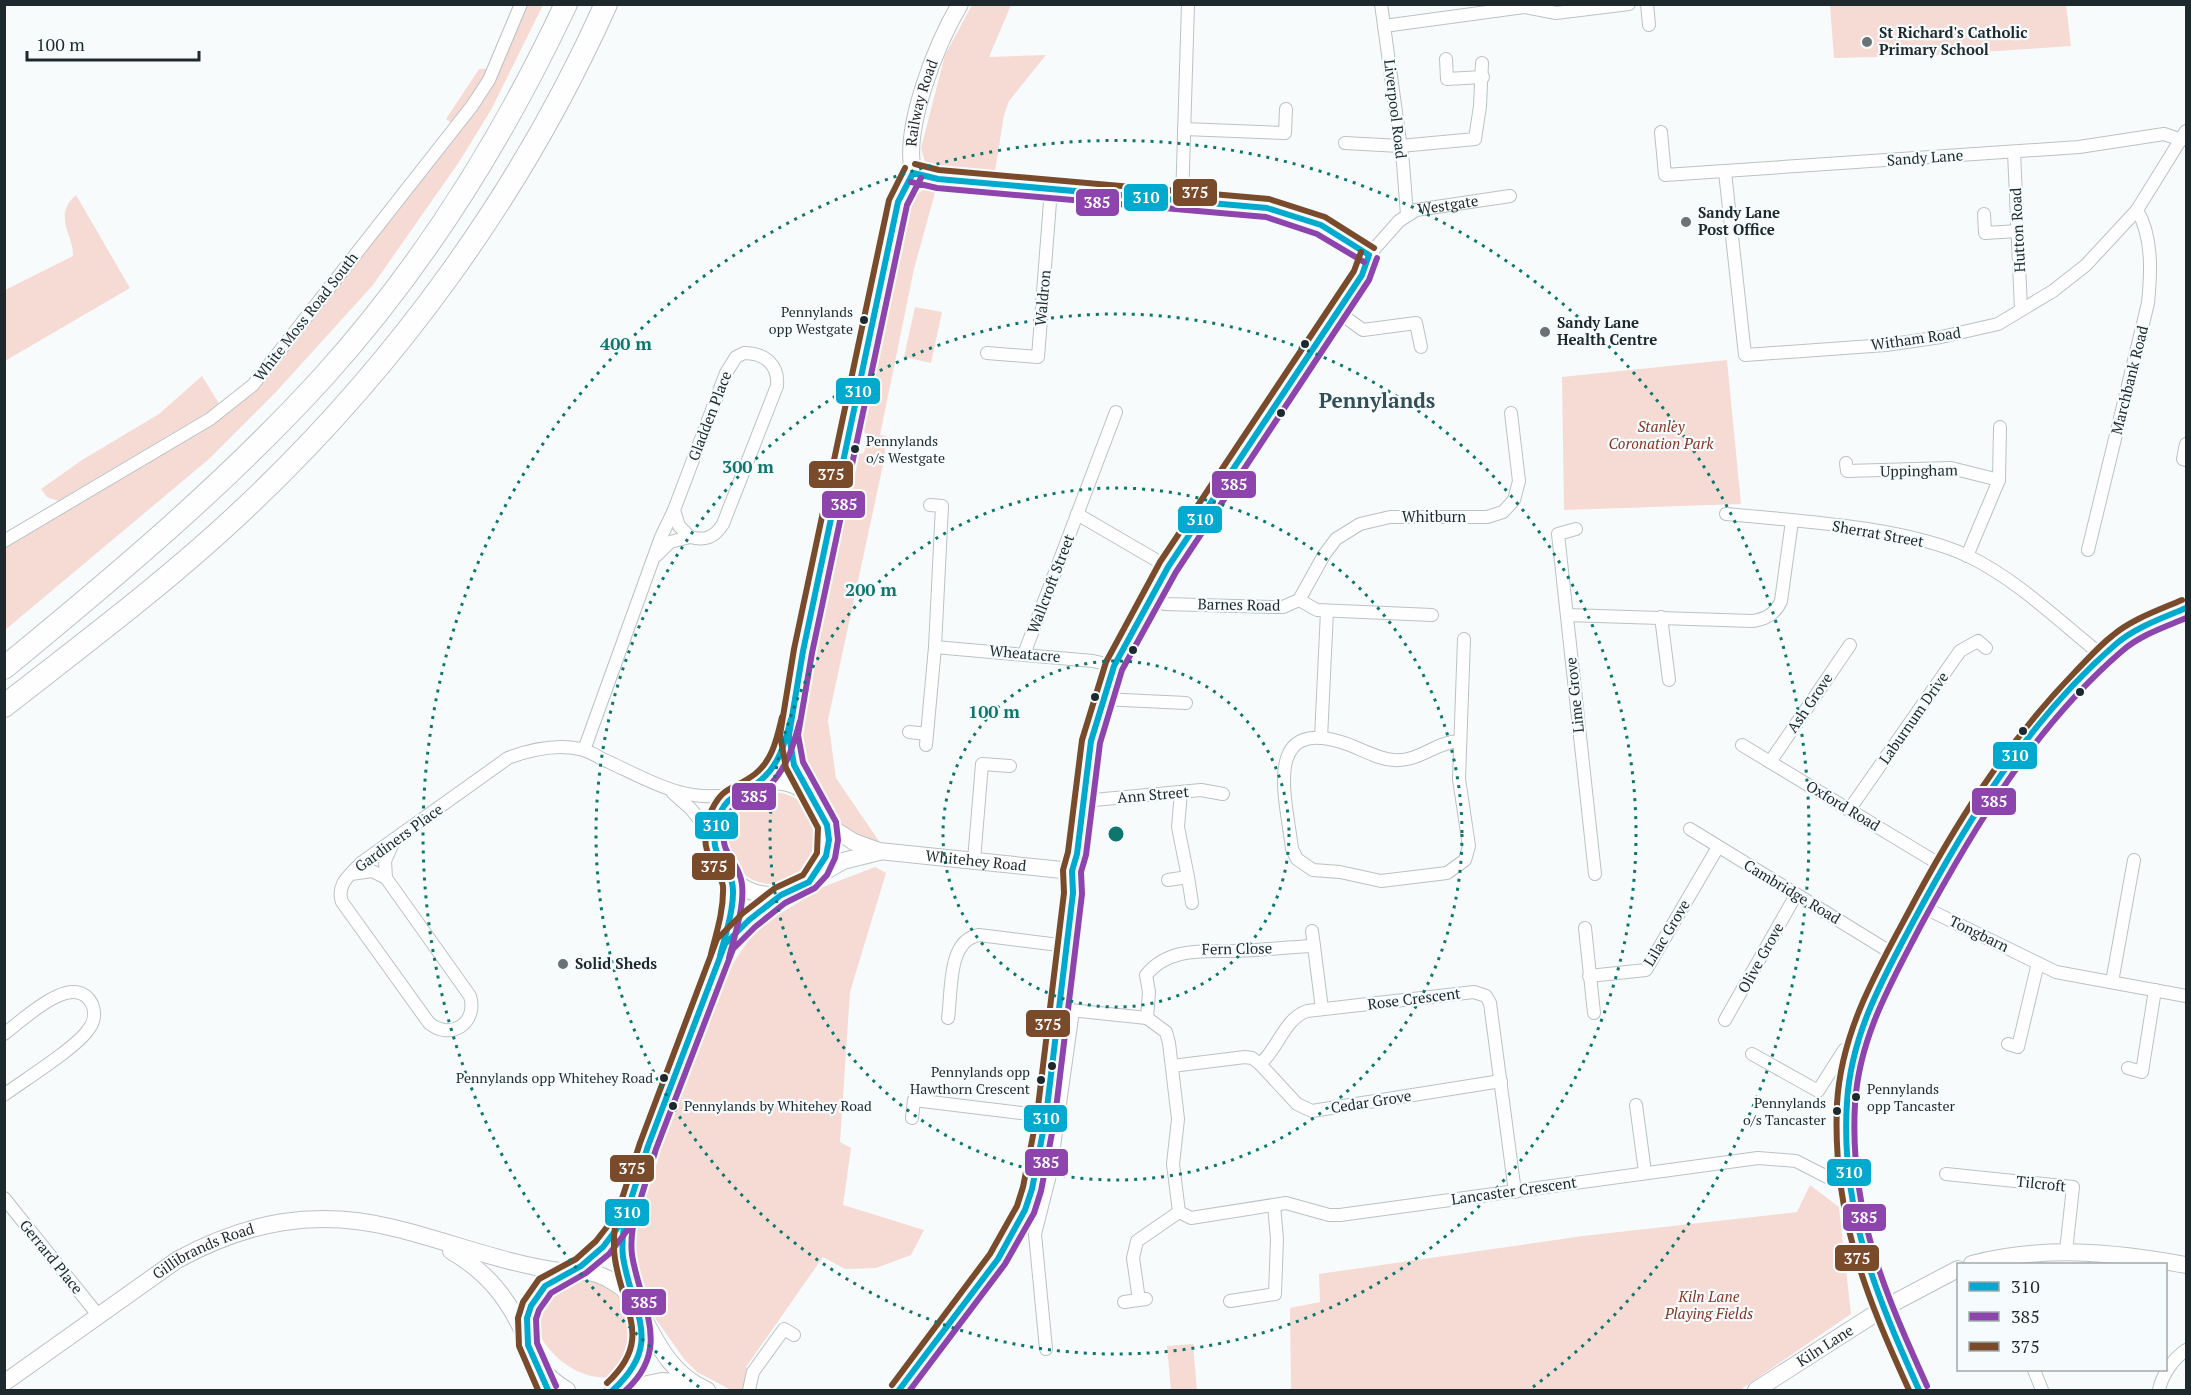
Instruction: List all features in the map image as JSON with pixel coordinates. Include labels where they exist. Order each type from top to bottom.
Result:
[{"type":"highway","points":[[4,668],[90,597],[245,458],[326,374],[382,306],[431,239],[502,129],[566,4]]},
{"type":"highway","points":[[4,716],[92,638],[244,510],[351,399],[402,338],[468,248],[507,189],[549,117],[606,4]]},
{"type":"highway","points":[[4,648],[245,458]]},
{"type":"highway","points":[[4,706],[92,638]]},
{"type":"street","name":"White Moss Road South","points":[[4,541],[210,419],[253,385],[472,106],[489,80],[521,4]]},
{"type":"street","name":"Railway Road","points":[[760,782],[782,753],[789,735],[803,651],[898,202],[913,173],[909,156],[920,106],[936,56],[960,4]]},
{"type":"street","points":[[1182,201],[1188,4]]},
{"type":"street","name":"Liverpool Road","points":[[1382,4],[1407,215]]},
{"type":"street","points":[[1384,26],[1524,7],[1556,13],[1629,4]]},
{"type":"street","points":[[1647,4],[1649,25]]},
{"type":"street","points":[[1446,59],[1447,79],[1483,77]]},
{"type":"street","points":[[1475,139],[1483,77],[1482,63]]},
{"type":"street","points":[[1184,129],[1285,133],[1286,109]]},
{"type":"street","name":"Sandy Lane","points":[[1661,132],[1665,175],[2014,152],[2125,142],[2164,135],[2184,136]]},
{"type":"street","name":"Witham Road","points":[[1725,172],[1745,355],[1886,345],[1941,337],[1998,324],[2053,291],[2086,264],[2137,210],[2184,136]]},
{"type":"street","points":[[1345,142],[1400,146],[1475,139],[1488,142]]},
{"type":"street","name":"Hutton Road","points":[[2014,152],[2021,309]]},
{"type":"street","points":[[913,173],[938,179],[1251,206],[1300,216],[1340,234],[1369,255],[1362,274],[1338,312],[1168,567],[1114,666],[1102,699],[1091,741],[1077,854],[1072,871],[1073,893],[1066,946],[1067,1010],[1050,1175],[1035,1234],[1046,1349]]},
{"type":"street","name":"Waldron","points":[[987,353],[1038,357],[1052,189]]},
{"type":"street","name":"Westgate","points":[[1369,255],[1407,215],[1428,207],[1510,196]]},
{"type":"street","name":"Marchbank Road","points":[[2088,550],[2148,303],[2151,269],[2144,221],[2137,210]]},
{"type":"street","points":[[1984,214],[1985,233],[2018,231]]},
{"type":"street","points":[[1338,312],[1363,330],[1416,323],[1421,347]]},
{"type":"street","name":"Gladden Place","points":[[584,750],[656,556],[731,364],[744,353],[761,355],[775,368],[778,376],[777,386],[723,524],[718,531],[706,539],[690,537],[670,542],[656,556]]},
{"type":"street","name":"Wallcroft Street","points":[[1024,654],[1116,412]]},
{"type":"street","name":"Whitburn","points":[[1299,600],[1324,555],[1336,539],[1360,524],[1390,517],[1487,518],[1503,512],[1514,500],[1519,481],[1511,413]]},
{"type":"street","points":[[1967,556],[1999,480],[2000,428]]},
{"type":"street","points":[[2187,444],[2183,459],[2187,460]]},
{"type":"street","name":"Uppingham","points":[[1846,463],[1847,471],[1951,468],[1999,480]]},
{"type":"street","points":[[909,732],[927,740],[935,647],[942,506],[930,505]]},
{"type":"street","points":[[674,510],[679,526],[690,537]]},
{"type":"street","points":[[1077,514],[1168,567]]},
{"type":"street","name":"Sherrat Street","points":[[1726,514],[1914,537],[1967,556],[1998,573],[2104,657]]},
{"type":"street","points":[[1567,615],[1754,621],[1771,615],[1779,606],[1783,595],[1792,521]]},
{"type":"street","name":"Lime Grove","points":[[1576,529],[1558,534],[1595,874]]},
{"type":"street","name":"Barnes Road","points":[[1151,597],[1166,604],[1273,607],[1284,607],[1299,600],[1317,610],[1432,615]]},
{"type":"street","points":[[1919,1390],[1884,1308],[1857,1226],[1848,1181],[1849,1083],[1855,1046],[1863,1022],[1895,955],[1944,867],[2037,727],[2104,657],[2133,632],[2187,608]]},
{"type":"street","points":[[1320,738],[1327,610]]},
{"type":"street","points":[[1661,617],[1669,680]]},
{"type":"street","points":[[1459,741],[1450,742],[1412,759],[1394,760],[1320,738],[1307,737],[1294,744],[1286,756],[1283,770],[1293,849],[1298,859],[1313,870],[1348,873],[1381,881],[1447,873],[1465,860],[1469,846],[1459,780],[1464,639]]},
{"type":"street","name":"Laburnum Drive","points":[[1849,810],[1960,651],[1978,641],[1986,648]]},
{"type":"street","name":"Ash Grove","points":[[1770,762],[1850,645]]},
{"type":"street","name":"Wheatacre","points":[[935,647],[1093,661],[1114,666]]},
{"type":"street","points":[[1102,699],[1186,703]]},
{"type":"street","name":"Railway Road","points":[[789,735],[794,765],[810,795]]},
{"type":"street","name":"Oxford Road","points":[[1742,745],[1944,867]]},
{"type":"street","name":"Gardiners Place","points":[[386,878],[470,996],[471,1014],[460,1029],[441,1030],[429,1023],[346,908],[340,895],[341,889],[361,863],[508,758],[532,749],[555,747],[584,750],[672,792],[691,809],[714,838]]},
{"type":"street","points":[[974,860],[982,764],[1010,766]]},
{"type":"street","points":[[781,895],[755,893],[732,880],[722,868],[714,838],[717,822],[724,806],[736,794],[760,782],[777,781],[795,786],[810,795],[820,809],[827,825],[829,840],[826,856],[809,882]]},
{"type":"street","name":"Ann Street","points":[[1083,801],[1201,790],[1223,794]]},
{"type":"street","name":"Gardiners Place","points":[[672,792],[711,798],[736,794]]},
{"type":"street","points":[[1181,792],[1178,827],[1192,903]]},
{"type":"street","points":[[827,825],[854,842],[887,852]]},
{"type":"street","name":"Cambridge Road","points":[[1690,829],[1895,955]]},
{"type":"street","points":[[351,874],[372,871],[386,878],[385,861],[393,842]]},
{"type":"street","name":"Lilac Grove","points":[[1589,976],[1646,970],[1718,847]]},
{"type":"street","points":[[725,944],[749,920],[781,895],[809,882],[843,861],[887,852]]},
{"type":"street","name":"Whitehey Road","points":[[887,852],[1072,871]]},
{"type":"street","points":[[2112,982],[2134,860]]},
{"type":"street","points":[[1168,880],[1188,878]]},
{"type":"street","points":[[615,1390],[624,1382],[639,1360],[644,1333],[624,1264],[625,1218],[652,1136],[725,944],[731,915],[732,880]]},
{"type":"street","name":"Olive Grove","points":[[1725,1020],[1796,895]]},
{"type":"street","name":"Tongbarn","points":[[1921,906],[2056,972],[2187,996]]},
{"type":"street","points":[[1585,928],[1593,1013]]},
{"type":"street","points":[[1312,931],[1322,1009]]},
{"type":"street","points":[[948,1018],[956,957],[960,946],[968,938],[979,935],[1066,946]]},
{"type":"street","name":"Fern Close","points":[[1147,1018],[1149,992],[1146,975],[1157,965],[1180,955],[1200,949],[1238,951],[1314,946]]},
{"type":"street","points":[[2008,1044],[2018,1047],[2038,963]]},
{"type":"street","points":[[2128,1068],[2142,1072],[2155,990]]},
{"type":"street","points":[[4,1034],[59,993],[79,993],[90,1000],[93,1007],[94,1018],[84,1036],[4,1095]]},
{"type":"street","name":"Rose Crescent","points":[[1260,1064],[1275,1048],[1297,1015],[1322,1009],[1481,993],[1490,1003],[1515,1192]]},
{"type":"street","points":[[1067,1010],[1147,1018],[1166,1032],[1178,1119],[1173,1164],[1179,1212],[1137,1241],[1133,1258],[1143,1299],[1124,1302]]},
{"type":"street","points":[[899,1390],[998,1259],[1021,1221],[1032,1189],[1067,1010]]},
{"type":"street","points":[[1752,1054],[1818,1091],[1844,1050],[1855,1046]]},
{"type":"street","points":[[1172,1066],[1245,1057],[1260,1064]]},
{"type":"street","name":"Cedar Grove","points":[[1260,1064],[1298,1104],[1312,1111],[1500,1082]]},
{"type":"street","points":[[912,1118],[914,1100],[1046,1116]]},
{"type":"street","points":[[1636,1105],[1645,1173]]},
{"type":"street","name":"Lancaster Crescent","points":[[1179,1212],[1191,1218],[1274,1205],[1296,1204],[1334,1216],[1772,1157],[1796,1161],[1835,1181],[1848,1181]]},
{"type":"street","name":"Tilcroft","points":[[1946,1174],[2073,1187],[2066,1251]]},
{"type":"street","name":"Gerrard Place","points":[[4,1198],[98,1315]]},
{"type":"street","points":[[1230,1301],[1275,1294],[1277,1239],[1274,1205]]},
{"type":"street","points":[[528,1345],[527,1318],[531,1306],[545,1286],[603,1247],[625,1218]]},
{"type":"street","name":"Gillibrands Road","points":[[4,1383],[177,1260],[205,1244],[251,1227],[318,1219],[358,1221],[394,1228],[532,1267],[569,1272],[590,1272],[608,1278],[626,1291],[636,1304]]},
{"type":"street","name":"Gillibrands Road","points":[[435,1241],[467,1260],[495,1285],[513,1310],[540,1368]]},
{"type":"street","points":[[1977,1263],[2011,1256],[2066,1251],[2102,1252],[2187,1265]]},
{"type":"street","name":"Kiln Lane","points":[[1756,1390],[1884,1308],[1957,1270]]},
{"type":"street","points":[[636,1304],[659,1346],[696,1386]]},
{"type":"street","points":[[749,1390],[753,1372],[784,1329],[794,1335]]},
{"type":"street","points":[[2159,1390],[2161,1380],[2175,1361],[2187,1350]]},
{"type":"street","points":[[2167,1352],[2175,1361]]},
{"type":"street","points":[[540,1368],[548,1390]]},
{"type":"street","points":[[540,1368],[548,1378],[567,1390]]},
{"type":"street","points":[[2034,1371],[2042,1390]]},
{"type":"street","points":[[615,1390],[662,1381],[696,1386]]},
{"type":"green space","points":[[515,5],[543,5],[491,110],[459,162],[373,285],[276,392],[209,459],[5,630],[5,543],[236,401],[453,124],[446,119],[479,69],[496,68]]},
{"type":"green space","points":[[972,5],[1011,5],[989,57],[1046,55],[1009,101],[1004,115],[993,184],[938,179],[926,166],[921,148],[945,55]]},
{"type":"green space","points":[[1830,5],[2066,5],[2071,46],[1926,56],[1834,58]]},
{"type":"green space","points":[[925,188],[936,189],[914,269],[880,435],[887,436],[883,465],[828,720],[836,778],[883,847],[866,843],[843,826],[804,769],[799,750],[803,695],[824,581],[845,483],[859,454],[864,453],[868,434],[863,432],[866,393],[906,203]]},
{"type":"green space","points":[[76,195],[130,288],[5,361],[5,290],[73,256],[65,218],[69,203]]},
{"type":"green space","points":[[915,307],[942,312],[931,363],[904,357]]},
{"type":"green space","name":"Stanley Coronation Park","points":[[1727,360],[1741,504],[1564,510],[1562,377]]},
{"type":"green space","points":[[202,376],[220,405],[58,501],[47,497],[41,489],[82,460],[159,414]]},
{"type":"green space","points":[[763,792],[781,792],[798,799],[811,812],[818,829],[818,847],[811,864],[798,877],[781,884],[763,884],[746,877],[733,864],[726,847],[726,829],[733,812],[746,799]]},
{"type":"green space","points":[[875,867],[886,873],[850,992],[840,1142],[851,1148],[843,1205],[924,1230],[911,1255],[876,1268],[845,1269],[823,1257],[746,1367],[753,1372],[745,1390],[731,1390],[697,1372],[684,1359],[638,1294],[633,1265],[632,1230],[665,1134],[729,969],[757,928],[823,887]]},
{"type":"green space","name":"Kiln Lane Playing Fields","points":[[1810,1185],[1839,1207],[1851,1314],[1740,1390],[1291,1390],[1290,1308],[1320,1302],[1319,1274],[1583,1236],[1797,1212]]},
{"type":"green space","points":[[590,1280],[615,1293],[623,1301],[633,1322],[633,1345],[630,1356],[618,1375],[596,1377],[574,1370],[555,1356],[541,1338],[535,1318],[540,1301],[557,1287]]},
{"type":"green space","points":[[1193,1344],[1197,1390],[1171,1390],[1167,1346]]},
{"type":"transit line","name":"375","points":[[915,164],[939,170],[1269,199],[1325,217],[1374,248]]},
{"type":"transit line","name":"375","points":[[538,1390],[519,1346],[518,1318],[523,1302],[539,1279],[576,1259],[596,1241],[617,1214],[640,1143],[717,939],[743,913],[775,888],[803,875],[817,853],[818,828],[786,768],[780,735],[794,649],[889,200],[905,168]]},
{"type":"transit line","name":"310","points":[[913,173],[938,179],[1267,208],[1321,225],[1369,255]]},
{"type":"transit line","name":"310","points":[[548,1390],[528,1345],[527,1318],[531,1306],[545,1286],[581,1266],[603,1247],[625,1218],[648,1146],[725,944],[749,920],[781,895],[809,882],[826,856],[829,840],[827,825],[794,765],[789,735],[803,651],[898,202],[913,173]]},
{"type":"transit line","name":"385","points":[[556,1386],[537,1343],[536,1319],[539,1310],[551,1293],[586,1273],[609,1254],[633,1223],[656,1149],[733,949],[755,927],[785,903],[815,888],[827,875],[835,858],[838,840],[836,822],[803,762],[798,735],[812,653],[907,205],[921,178]]},
{"type":"transit line","name":"385","points":[[911,182],[937,188],[1266,217],[1317,234],[1364,262]]},
{"type":"transit line","name":"375","points":[[892,1385],[990,1254],[1017,1206],[1023,1187],[1037,1115],[1064,893],[1063,870],[1068,852],[1082,740],[1106,662],[1160,562],[1354,271],[1361,252]]},
{"type":"transit line","name":"310","points":[[899,1390],[998,1259],[1025,1210],[1032,1189],[1046,1116],[1073,893],[1072,871],[1077,854],[1091,741],[1114,666],[1168,567],[1362,275],[1369,255]]},
{"type":"transit line","name":"385","points":[[910,1390],[1005,1264],[1034,1213],[1041,1191],[1055,1117],[1082,894],[1081,872],[1086,855],[1100,743],[1122,670],[1176,572],[1369,280],[1377,258]]},
{"type":"transit line","name":"375","points":[[1909,1390],[1878,1320],[1866,1286],[1846,1217],[1840,1181],[1837,1104],[1845,1053],[1853,1028],[1872,982],[1944,849],[1983,786],[2026,727],[2107,640],[2137,620],[2182,600]]},
{"type":"transit line","name":"310","points":[[1919,1390],[1875,1285],[1855,1215],[1849,1179],[1846,1141],[1847,1102],[1850,1077],[1861,1031],[1890,965],[1955,846],[2002,773],[2028,738],[2055,705],[2116,644],[2141,628],[2186,608]]},
{"type":"transit line","name":"385","points":[[1927,1386],[1884,1283],[1864,1215],[1858,1180],[1855,1104],[1869,1034],[1898,970],[1962,852],[2034,745],[2091,680],[2129,645],[2186,618]]},
{"type":"transit line","name":"375","points":[[711,954],[721,912],[723,886],[707,850],[705,837],[709,816],[723,793],[755,774],[766,762],[773,748],[782,717]]},
{"type":"transit line","name":"310","points":[[720,956],[730,917],[733,887],[716,848],[717,823],[725,805],[754,785],[773,767],[784,744],[791,719]]},
{"type":"transit line","name":"385","points":[[729,958],[741,906],[742,885],[737,869],[725,847],[725,825],[728,816],[738,805],[762,792],[775,780],[785,765],[800,721]]},
{"type":"transit line","name":"375","points":[[607,1383],[621,1367],[629,1353],[632,1338],[632,1324],[614,1252],[614,1232],[619,1204]]},
{"type":"transit line","name":"310","points":[[613,1390],[629,1373],[638,1357],[641,1342],[638,1311],[623,1257],[623,1232],[628,1206]]},
{"type":"transit line","name":"385","points":[[626,1390],[640,1374],[648,1358],[651,1342],[650,1326],[632,1255],[632,1231],[637,1208]]},
{"type":"place","name":"St Richard's Catholic Primary School","points":[[1867,42]]},
{"type":"place","name":"Sandy Lane Post Office","points":[[1686,222]]},
{"type":"place","name":"Pennylands opp Westgate","points":[[864,320]]},
{"type":"place","name":"Sandy Lane Health Centre","points":[[1545,332]]},
{"type":"place","name":"Pennylands o/s Westgate","points":[[855,449]]},
{"type":"place","name":"Solid Sheds","points":[[563,964]]},
{"type":"place","name":"Pennylands opp Whitehey Road","points":[[664,1078]]},
{"type":"place","name":"Pennylands opp Hawthorn Crescent","points":[[1041,1080]]},
{"type":"place","name":"Pennylands opp Tancaster","points":[[1856,1097]]},
{"type":"place","name":"Pennylands by Whitehey Road","points":[[673,1106]]},
{"type":"place","name":"Pennylands o/s Tancaster","points":[[1837,1111]]},
{"type":"district","name":"Pennylands","points":[[1377,401]]}]
